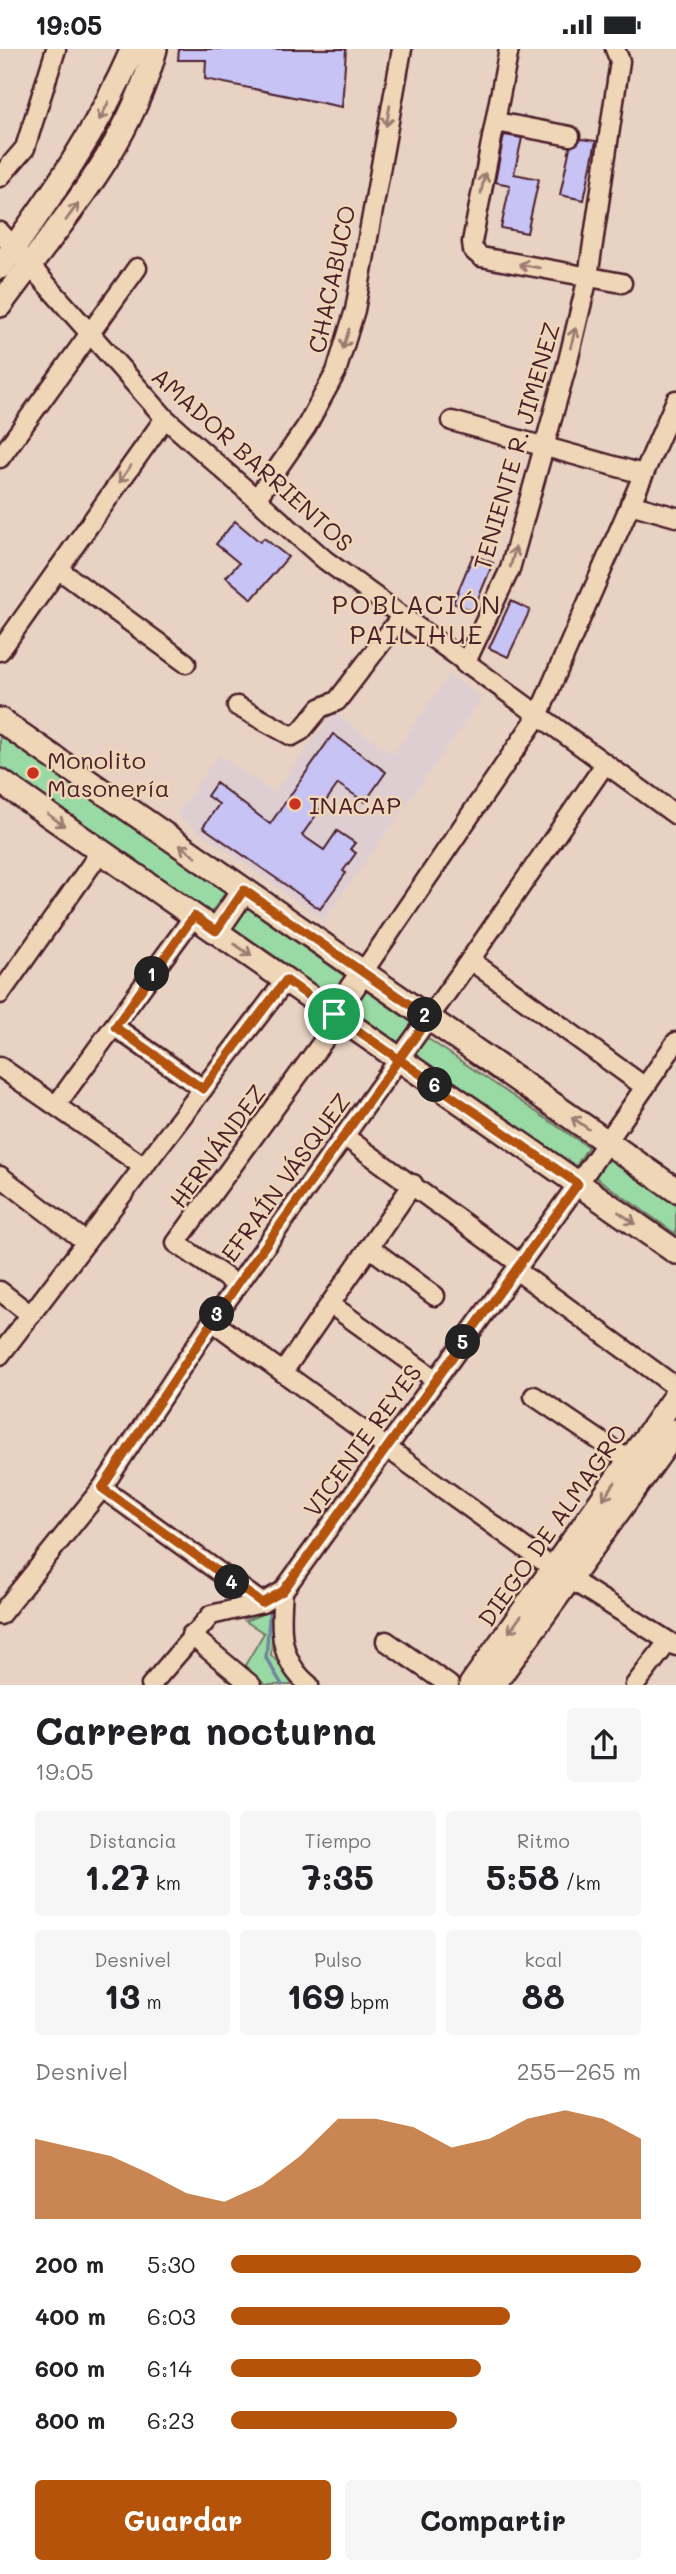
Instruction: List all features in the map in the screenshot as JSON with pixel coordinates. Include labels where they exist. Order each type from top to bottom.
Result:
[{"type":"main road","points":[[4,249],[85,146],[144,52]]},
{"type":"main road","points":[[0,305],[79,201],[107,158],[130,116],[144,52]]},
{"type":"main road","points":[[85,146],[102,146],[107,158]]},
{"type":"main road","points":[[0,720],[676,1191]]},
{"type":"main road","points":[[0,781],[676,1252]]},
{"type":"main road","points":[[216,931],[244,890]]},
{"type":"main road","points":[[337,1016],[363,972]]},
{"type":"main road","name":"DIEGO DE ALMAGRO","points":[[493,1685],[630,1461],[676,1395]]},
{"type":"main road","name":"DIEGO DE ALMAGRO","points":[[471,1685],[676,1431]]},
{"type":"street","points":[[0,177],[25,148],[57,49]]},
{"type":"street","name":"CHACABUCO","points":[[257,498],[312,417],[336,372],[355,310],[402,49]]},
{"type":"street","points":[[509,49],[472,242],[473,250],[481,257],[622,283]]},
{"type":"street","name":"TENIENTE R. JIMENEZ","points":[[465,664],[510,569],[588,277],[620,61],[615,49]]},
{"type":"street","points":[[496,122],[569,136]]},
{"type":"street","name":"AMADOR BARRIENTOS","points":[[4,249],[30,265],[88,334],[165,418],[325,560],[676,815]]},
{"type":"street","points":[[0,458],[137,268]]},
{"type":"street","points":[[363,972],[538,716],[676,400]]},
{"type":"street","points":[[0,651],[165,418]]},
{"type":"street","points":[[452,421],[643,474]]},
{"type":"street","points":[[630,504],[676,517]]},
{"type":"street","points":[[58,569],[186,663]]},
{"type":"street","points":[[237,706],[281,732],[292,736],[302,731],[320,708],[337,701],[401,617]]},
{"type":"street","name":"EFRAÍN VÁSQUEZ","points":[[0,1615],[102,1488],[237,1285],[470,960],[605,764]]},
{"type":"street","points":[[0,994],[102,851]]},
{"type":"street","points":[[57,1104],[194,916]]},
{"type":"street","points":[[470,960],[645,1087]]},
{"type":"street","points":[[0,1355],[286,980]]},
{"type":"street","name":"HERNÁNDEZ","points":[[237,1285],[176,1243],[337,1016]]},
{"type":"street","points":[[115,1027],[203,1089]]},
{"type":"street","name":"VICENTE REYES","points":[[274,1596],[387,1448],[578,1184],[676,1042]]},
{"type":"street","points":[[0,1067],[57,1104],[144,1167]]},
{"type":"street","points":[[344,1136],[413,1184],[676,1387]]},
{"type":"street","points":[[0,1176],[86,1243]]},
{"type":"street","points":[[283,1372],[413,1184]]},
{"type":"street","points":[[369,1247],[435,1296]]},
{"type":"street","points":[[0,1290],[31,1315]]},
{"type":"street","points":[[330,1304],[436,1380]]},
{"type":"street","points":[[212,1321],[562,1574],[672,1644],[635,1685]]},
{"type":"street","points":[[534,1396],[630,1461]]},
{"type":"street","points":[[102,1488],[274,1596],[283,1646],[298,1676],[309,1685]]},
{"type":"street","points":[[151,1685],[211,1615],[274,1596]]},
{"type":"street","points":[[191,1636],[251,1685]]},
{"type":"street","points":[[386,1641],[449,1685]]},
{"type":"shaded area","name":"INACAP","points":[[449,675],[482,698],[324,920],[176,815],[219,754],[274,793],[333,712],[393,754]]},
{"type":"green space","points":[[0,735],[227,890],[209,916],[0,774]]},
{"type":"green space","points":[[245,906],[350,980],[336,1000],[231,926]]},
{"type":"green space","points":[[361,987],[412,1023],[398,1042],[347,1007]]},
{"type":"green space","points":[[424,1036],[588,1147],[576,1166],[411,1054]]},
{"type":"green space","points":[[608,1156],[676,1204],[676,1234],[594,1176]]},
{"type":"green space","points":[[274,1609],[271,1655],[299,1685],[266,1685],[244,1667],[264,1633],[245,1621]]},
{"type":"building","points":[[179,49],[346,49],[342,107],[205,79],[206,60],[178,60]]},
{"type":"building","points":[[504,135],[522,138],[514,174],[539,179],[527,233],[501,228],[510,185],[495,182]]},
{"type":"building","points":[[581,139],[596,141],[584,200],[560,195],[570,147]]},
{"type":"building","points":[[235,521],[260,542],[264,538],[288,557],[252,599],[226,577],[239,563],[216,544]]},
{"type":"building","points":[[473,555],[493,563],[473,611],[453,603]]},
{"type":"building","points":[[511,601],[530,610],[508,657],[489,648]]},
{"type":"building","name":"INACAP","points":[[333,734],[386,772],[365,802],[338,784],[302,835],[324,850],[337,831],[355,843],[350,849],[356,853],[343,871],[346,873],[320,909],[203,827],[219,804],[207,796],[216,783],[270,824]]},
{"type":"waterway","points":[[270,1605],[266,1658],[282,1685]]},
{"type":"place","name":"Monolito Masonería","points":[[33,773]]},
{"type":"place","name":"INACAP","points":[[295,804]]},
{"type":"district","name":"POBLACIÓN PAILIHUE","points":[[417,618]]},
{"type":"route","points":[[334,1014],[286,980],[203,1089],[115,1027],[194,916],[216,931],[244,890],[429,1018],[399,1059],[237,1285],[102,1488],[262,1603],[283,1591],[578,1184],[399,1059],[334,1014]]}]
